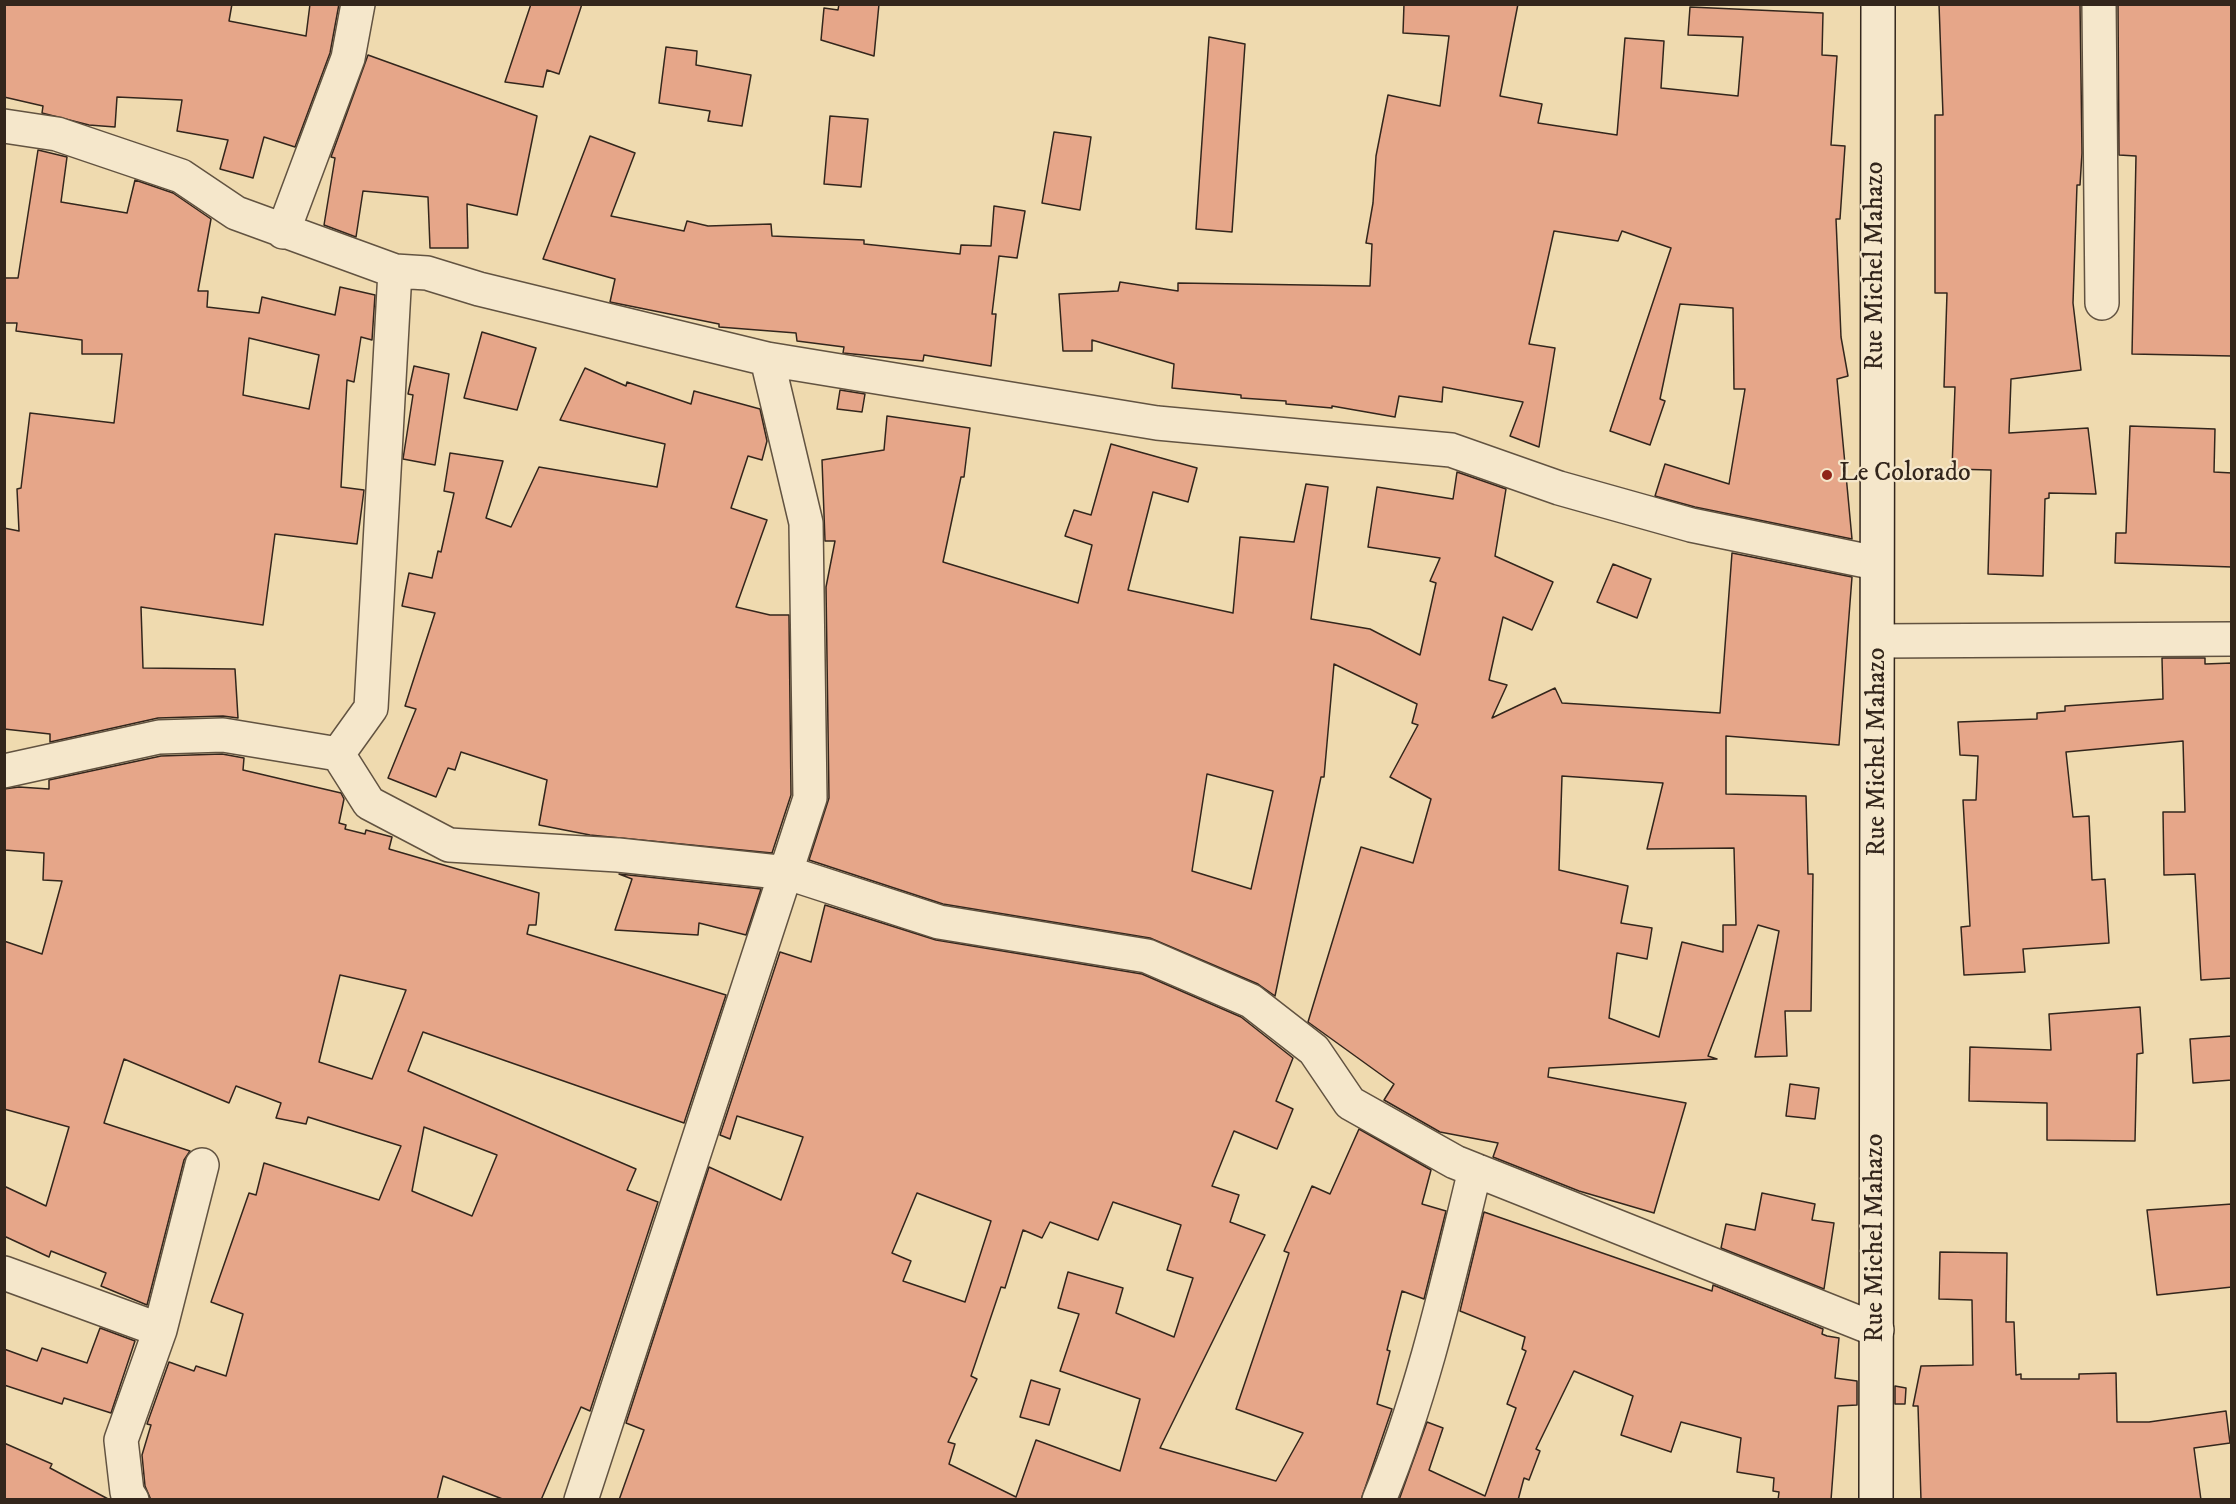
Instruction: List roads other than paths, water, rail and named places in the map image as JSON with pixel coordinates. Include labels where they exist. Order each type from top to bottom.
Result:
[{"type":"street","points":[[283,232],[348,58],[358,4]]},
{"type":"street","name":"Rue Michel Mahazo","points":[[1876,1500],[1879,641],[1876,563],[1878,4]]},
{"type":"street","points":[[2099,4],[2102,303]]},
{"type":"street","points":[[4,126],[57,134],[181,176],[236,213],[395,271],[427,273],[479,289],[767,359],[1157,423],[1451,450],[1558,488],[1691,525],[1876,563]]},
{"type":"street","points":[[338,754],[371,708],[395,271]]},
{"type":"street","points":[[580,1500],[788,873],[810,798],[806,523],[767,359]]},
{"type":"street","points":[[1879,641],[2232,639]]},
{"type":"street","points":[[4,771],[159,737],[223,735],[338,754],[369,803],[449,845],[618,855],[788,873],[939,922],[1147,956],[1251,1002],[1314,1050],[1350,1103],[1455,1162],[1877,1330]]},
{"type":"street","points":[[132,1500],[127,1492],[121,1440],[160,1330],[202,1165]]},
{"type":"street","points":[[1379,1500],[1409,1415],[1441,1311],[1475,1170]]},
{"type":"street","points":[[4,1273],[160,1330]]},
{"type":"place","name":"Le Colorado","points":[[1827,475]]}]
